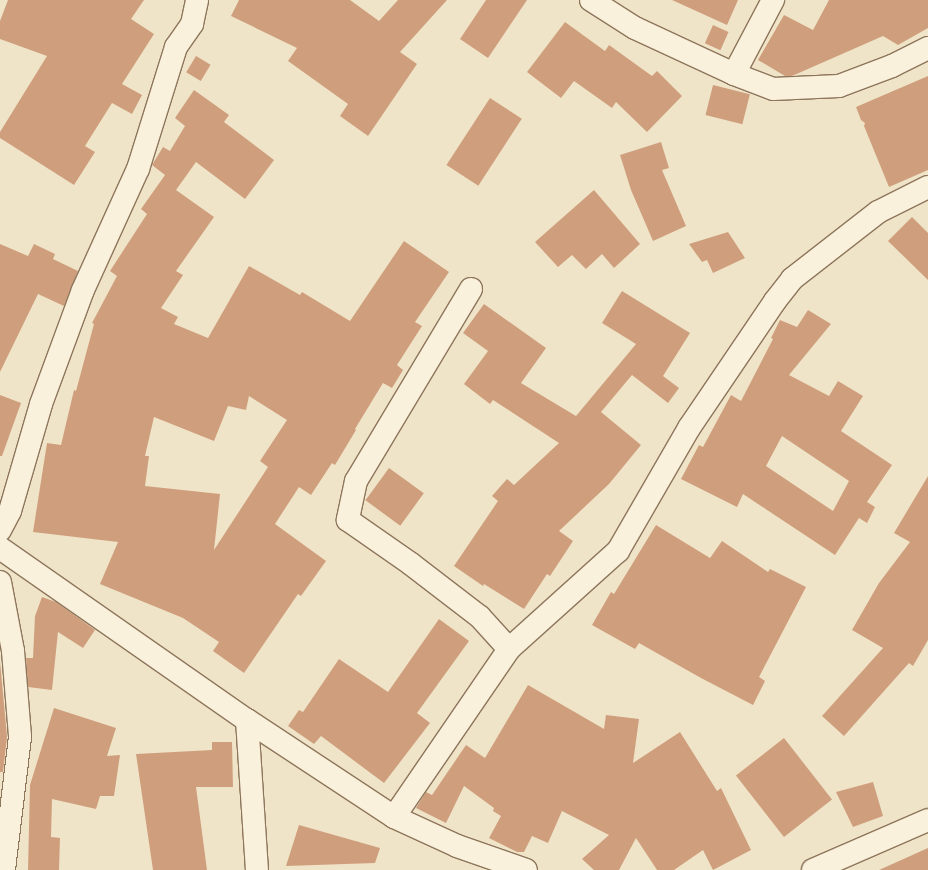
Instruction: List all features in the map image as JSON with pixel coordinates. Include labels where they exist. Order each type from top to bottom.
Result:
[{"type":"street","points":[[0,530],[10,511],[41,404],[83,290],[138,168],[176,47],[192,24],[197,0]]},
{"type":"street","points":[[591,0],[635,28],[734,74],[773,89],[839,86],[892,66],[928,48]]},
{"type":"street","points":[[734,74],[773,0]]},
{"type":"street","points":[[394,817],[509,649],[618,551],[690,428],[775,301],[792,279],[878,212],[928,187]]},
{"type":"street","points":[[471,289],[356,481],[348,520],[411,564],[480,618],[509,649]]},
{"type":"street","points":[[0,548],[247,720],[394,817],[457,846],[526,870]]},
{"type":"street","points":[[0,582],[12,651],[20,737],[4,870]]},
{"type":"street","points":[[247,720],[257,870]]},
{"type":"street","points":[[813,870],[928,820]]},
{"type":"building","points":[[8,0],[144,0],[131,19],[154,34],[122,84],[142,95],[132,114],[112,103],[85,146],[95,152],[74,185],[0,138],[0,132],[47,56],[0,39],[0,21]]},
{"type":"building","points":[[239,0],[350,0],[379,21],[398,0],[447,0],[400,52],[417,64],[368,136],[340,116],[348,104],[288,61],[297,48],[231,16]]},
{"type":"building","points":[[486,0],[527,0],[488,58],[460,39]]},
{"type":"building","points":[[672,0],[738,0],[727,25]]},
{"type":"building","points":[[829,0],[928,0],[928,28],[898,45],[883,36],[792,76],[785,76],[758,60],[784,15],[813,30]]},
{"type":"building","points":[[565,22],[605,51],[609,45],[652,76],[657,71],[682,96],[647,132],[616,102],[612,108],[574,81],[561,98],[527,72]]},
{"type":"building","points":[[713,25],[729,32],[720,50],[705,43]]},
{"type":"building","points":[[196,56],[211,65],[201,81],[186,72]]},
{"type":"building","points":[[928,76],[928,170],[889,187],[864,126],[865,123],[861,120],[856,107]]},
{"type":"building","points":[[713,85],[750,94],[742,124],[706,115]]},
{"type":"building","points":[[194,90],[229,115],[224,122],[274,160],[245,199],[196,162],[176,190],[214,217],[176,271],[183,275],[161,308],[178,317],[174,324],[208,338],[249,266],[300,295],[302,292],[350,321],[404,241],[449,272],[415,322],[422,326],[397,365],[403,370],[392,388],[383,383],[335,465],[332,463],[311,495],[299,487],[275,524],[326,561],[301,596],[298,594],[244,673],[213,651],[219,642],[183,618],[100,584],[118,542],[33,532],[47,443],[61,445],[74,390],[76,391],[94,324],[92,323],[117,276],[110,271],[147,214],[141,209],[165,175],[152,165],[163,147],[170,151],[185,126],[175,118]],"holes":[[[249,396],[287,420],[260,461],[268,467],[214,550],[220,494],[145,486],[149,456],[145,456],[154,417],[214,441],[228,406],[246,410]]]},
{"type":"building","points":[[490,98],[522,119],[478,186],[446,165]]},
{"type":"building","points":[[661,142],[669,168],[662,170],[686,226],[653,241],[631,190],[620,155]]},
{"type":"building","points":[[594,190],[640,244],[614,268],[602,254],[586,269],[572,255],[558,267],[535,242]]},
{"type":"building","points":[[912,217],[928,233],[928,280],[888,241]]},
{"type":"building","points":[[728,232],[745,258],[713,273],[707,260],[702,262],[689,244]]},
{"type":"building","points":[[0,244],[28,256],[34,244],[55,254],[53,259],[78,271],[64,306],[38,294],[0,372]]},
{"type":"building","points":[[622,291],[690,333],[663,376],[679,388],[668,403],[632,375],[601,412],[641,445],[609,484],[559,531],[573,541],[550,576],[547,574],[524,609],[484,584],[483,586],[454,566],[498,501],[492,496],[507,479],[514,485],[559,443],[493,400],[490,404],[464,384],[488,351],[463,333],[484,304],[546,348],[521,383],[576,416],[636,344],[602,323]]},
{"type":"building","points":[[808,310],[831,324],[789,375],[829,396],[838,381],[863,396],[841,431],[892,465],[867,502],[875,507],[867,523],[859,518],[835,555],[743,494],[737,507],[681,479],[699,445],[703,447],[731,395],[741,401],[773,339],[771,338],[780,320],[797,327]],"holes":[[[782,436],[849,481],[833,511],[766,466]]]},
{"type":"building","points":[[0,395],[21,403],[2,456],[0,456]]},
{"type":"building","points":[[389,468],[424,493],[400,526],[365,500]]},
{"type":"building","points":[[928,476],[928,640],[913,666],[909,663],[844,736],[822,716],[883,648],[852,630],[879,583],[910,542],[894,533]]},
{"type":"building","points":[[656,525],[710,558],[722,541],[768,572],[770,569],[806,587],[759,677],[765,681],[753,705],[639,643],[635,649],[592,625],[611,592],[614,594]]},
{"type":"building","points":[[42,597],[56,602],[95,630],[83,648],[58,632],[52,690],[28,687],[26,658],[33,658],[35,616]]},
{"type":"building","points":[[439,619],[469,641],[417,713],[430,723],[384,783],[321,736],[314,744],[288,726],[299,710],[303,712],[339,659],[388,692]]},
{"type":"building","points":[[0,661],[7,737],[3,772],[0,772]]},
{"type":"building","points":[[528,685],[604,729],[606,715],[639,719],[633,763],[680,732],[717,791],[721,788],[751,850],[713,870],[703,850],[674,870],[657,870],[636,838],[619,870],[594,870],[582,859],[609,835],[562,811],[548,843],[532,836],[524,852],[517,852],[489,838],[501,816],[493,811],[494,808],[464,786],[446,823],[416,808],[426,792],[432,795],[466,745],[485,758]]},
{"type":"building","points":[[54,708],[116,728],[107,756],[120,755],[114,796],[100,796],[96,809],[52,799],[51,837],[60,838],[59,870],[28,870],[30,785]]},
{"type":"building","points":[[784,738],[832,799],[784,837],[736,776]]},
{"type":"building","points":[[212,742],[232,742],[233,787],[196,787],[207,870],[153,870],[136,754],[212,750]]},
{"type":"building","points":[[873,782],[883,816],[853,827],[836,792]]},
{"type":"building","points":[[299,825],[380,848],[375,863],[286,866]]},
{"type":"building","points":[[928,848],[928,870],[879,870]]}]
